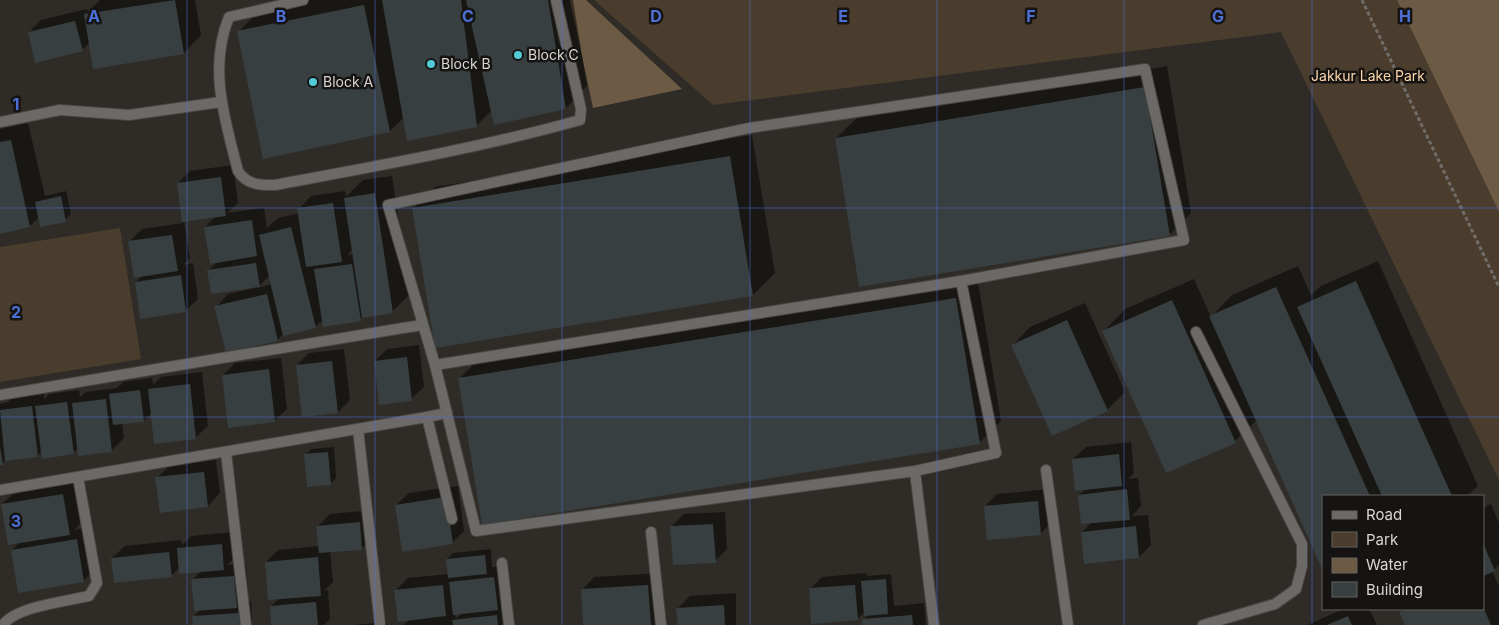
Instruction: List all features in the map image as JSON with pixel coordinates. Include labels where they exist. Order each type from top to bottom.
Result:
[{"type":"street","points":[[303,0],[229,17],[224,31],[218,79],[221,102],[238,170],[244,179],[258,185],[275,185],[386,165],[532,134],[580,120],[581,109],[556,0]]},
{"type":"street","points":[[435,365],[960,281],[1184,240],[1146,69],[749,128],[388,205],[435,365],[476,531],[915,475],[996,453],[960,281]]},
{"type":"street","points":[[0,122],[60,110],[129,115],[221,102]]},
{"type":"street","points":[[0,395],[423,325]]},
{"type":"street","points":[[1196,332],[1302,544],[1302,566],[1296,589],[1275,604],[1203,625]]},
{"type":"street","points":[[0,490],[447,413]]},
{"type":"street","points":[[427,417],[452,519]]},
{"type":"street","points":[[358,429],[380,625]]},
{"type":"street","points":[[226,452],[246,625]]},
{"type":"street","points":[[1046,470],[1068,625]]},
{"type":"street","points":[[915,475],[934,625]]},
{"type":"street","points":[[3,625],[8,617],[44,606],[90,596],[97,583],[78,477]]},
{"type":"street","points":[[651,532],[660,625]]},
{"type":"street","points":[[502,563],[509,625]]},
{"type":"path","points":[[1362,0],[1499,287]]},
{"type":"green space","name":"Jakkur Lake Park","points":[[594,0],[1397,0],[1499,212],[1499,480],[1281,32],[713,105]]},
{"type":"green space","points":[[120,228],[141,359],[0,382],[0,247]]},
{"type":"water","points":[[570,0],[586,0],[682,89],[593,108]]},
{"type":"water","points":[[1397,0],[1499,0],[1499,212]]},
{"type":"building","points":[[175,0],[184,54],[93,69],[84,14]]},
{"type":"building","name":"Block B","points":[[382,0],[461,0],[477,127],[407,141]]},
{"type":"building","name":"Block C","points":[[466,0],[548,0],[566,109],[494,125]]},
{"type":"building","name":"Block A","points":[[364,5],[390,132],[263,159],[237,31]]},
{"type":"building","points":[[75,21],[83,51],[35,63],[28,32]]},
{"type":"building","points":[[1145,87],[1170,236],[859,287],[835,138]]},
{"type":"building","points":[[11,140],[30,227],[0,234],[0,142]]},
{"type":"building","points":[[730,156],[753,296],[435,348],[412,208]]},
{"type":"building","points":[[221,177],[226,216],[182,222],[177,183]]},
{"type":"building","points":[[375,193],[393,313],[362,318],[344,198]]},
{"type":"building","points":[[61,196],[66,222],[40,227],[35,202]]},
{"type":"building","points":[[333,203],[342,262],[306,267],[297,208]]},
{"type":"building","points":[[252,220],[257,256],[210,264],[204,227]]},
{"type":"building","points":[[291,227],[316,328],[283,336],[259,235]]},
{"type":"building","points":[[172,235],[178,271],[134,278],[128,241]]},
{"type":"building","points":[[256,263],[260,287],[211,294],[207,270]]},
{"type":"building","points":[[352,264],[361,321],[323,327],[314,269]]},
{"type":"building","points":[[181,275],[186,312],[140,319],[135,282]]},
{"type":"building","points":[[1356,281],[1452,495],[1382,495],[1297,307]]},
{"type":"building","points":[[1276,287],[1370,495],[1322,495],[1322,569],[1209,316]]},
{"type":"building","points":[[267,294],[278,341],[226,353],[214,306]]},
{"type":"building","points":[[956,298],[980,444],[482,525],[458,378]]},
{"type":"building","points":[[1172,300],[1236,443],[1166,473],[1102,331]]},
{"type":"building","points":[[1067,320],[1108,411],[1052,436],[1011,345]]},
{"type":"building","points":[[407,357],[412,401],[379,405],[374,361]]},
{"type":"building","points":[[332,361],[338,413],[302,417],[296,365]]},
{"type":"building","points":[[269,369],[275,422],[228,428],[222,375]]},
{"type":"building","points":[[190,384],[196,439],[154,444],[148,389]]},
{"type":"building","points":[[140,390],[144,422],[113,425],[109,394]]},
{"type":"building","points":[[106,399],[112,452],[78,456],[72,403]]},
{"type":"building","points":[[67,402],[74,454],[42,459],[35,406]]},
{"type":"building","points":[[32,406],[38,457],[5,461],[0,410]]},
{"type":"building","points":[[0,447],[3,465],[0,465]]},
{"type":"building","points":[[328,452],[331,485],[307,487],[304,454]]},
{"type":"building","points":[[1119,454],[1122,486],[1075,491],[1072,459]]},
{"type":"building","points":[[204,472],[208,507],[160,513],[155,477]]},
{"type":"building","points":[[1127,489],[1130,520],[1081,524],[1078,495]]},
{"type":"building","points":[[63,494],[70,535],[8,545],[1,504]]},
{"type":"building","points":[[446,497],[453,544],[402,552],[395,505]]},
{"type":"building","points":[[1038,501],[1041,535],[987,540],[984,506]]},
{"type":"building","points":[[360,522],[362,550],[319,553],[316,526]]},
{"type":"building","points":[[713,524],[716,563],[673,565],[670,526]]},
{"type":"building","points":[[1136,526],[1139,558],[1084,564],[1081,532]]},
{"type":"building","points":[[77,539],[84,582],[18,593],[11,550]]},
{"type":"building","points":[[222,544],[224,570],[179,574],[177,548]]},
{"type":"building","points":[[1484,545],[1495,571],[1484,576]]},
{"type":"building","points":[[169,552],[172,577],[114,583],[111,558]]},
{"type":"building","points":[[485,555],[487,574],[448,578],[446,559]]},
{"type":"building","points":[[318,557],[321,596],[268,600],[265,562]]},
{"type":"building","points":[[234,576],[237,608],[194,611],[191,579]]},
{"type":"building","points":[[494,577],[498,610],[453,615],[449,582]]},
{"type":"building","points":[[886,579],[888,614],[864,616],[861,581]]},
{"type":"building","points":[[443,585],[446,616],[398,622],[394,590]]},
{"type":"building","points":[[648,585],[651,625],[583,625],[581,589]]},
{"type":"building","points":[[855,585],[858,620],[811,624],[809,588]]},
{"type":"building","points":[[316,602],[318,625],[271,625],[270,606]]},
{"type":"building","points":[[724,605],[725,625],[678,625],[676,608]]},
{"type":"building","points":[[1484,609],[1491,625],[1405,625],[1399,612],[1405,610]]},
{"type":"building","points":[[239,613],[240,625],[193,625],[192,616]]},
{"type":"building","points":[[497,615],[498,625],[453,625],[452,620]]},
{"type":"building","points":[[912,615],[913,625],[862,625],[862,619]]},
{"type":"building","points":[[1348,616],[1352,625],[1327,625]]},
{"type":"place","name":"Block C","points":[[518,55]]},
{"type":"place","name":"Block B","points":[[431,64]]},
{"type":"place","name":"Block A","points":[[313,82]]}]
